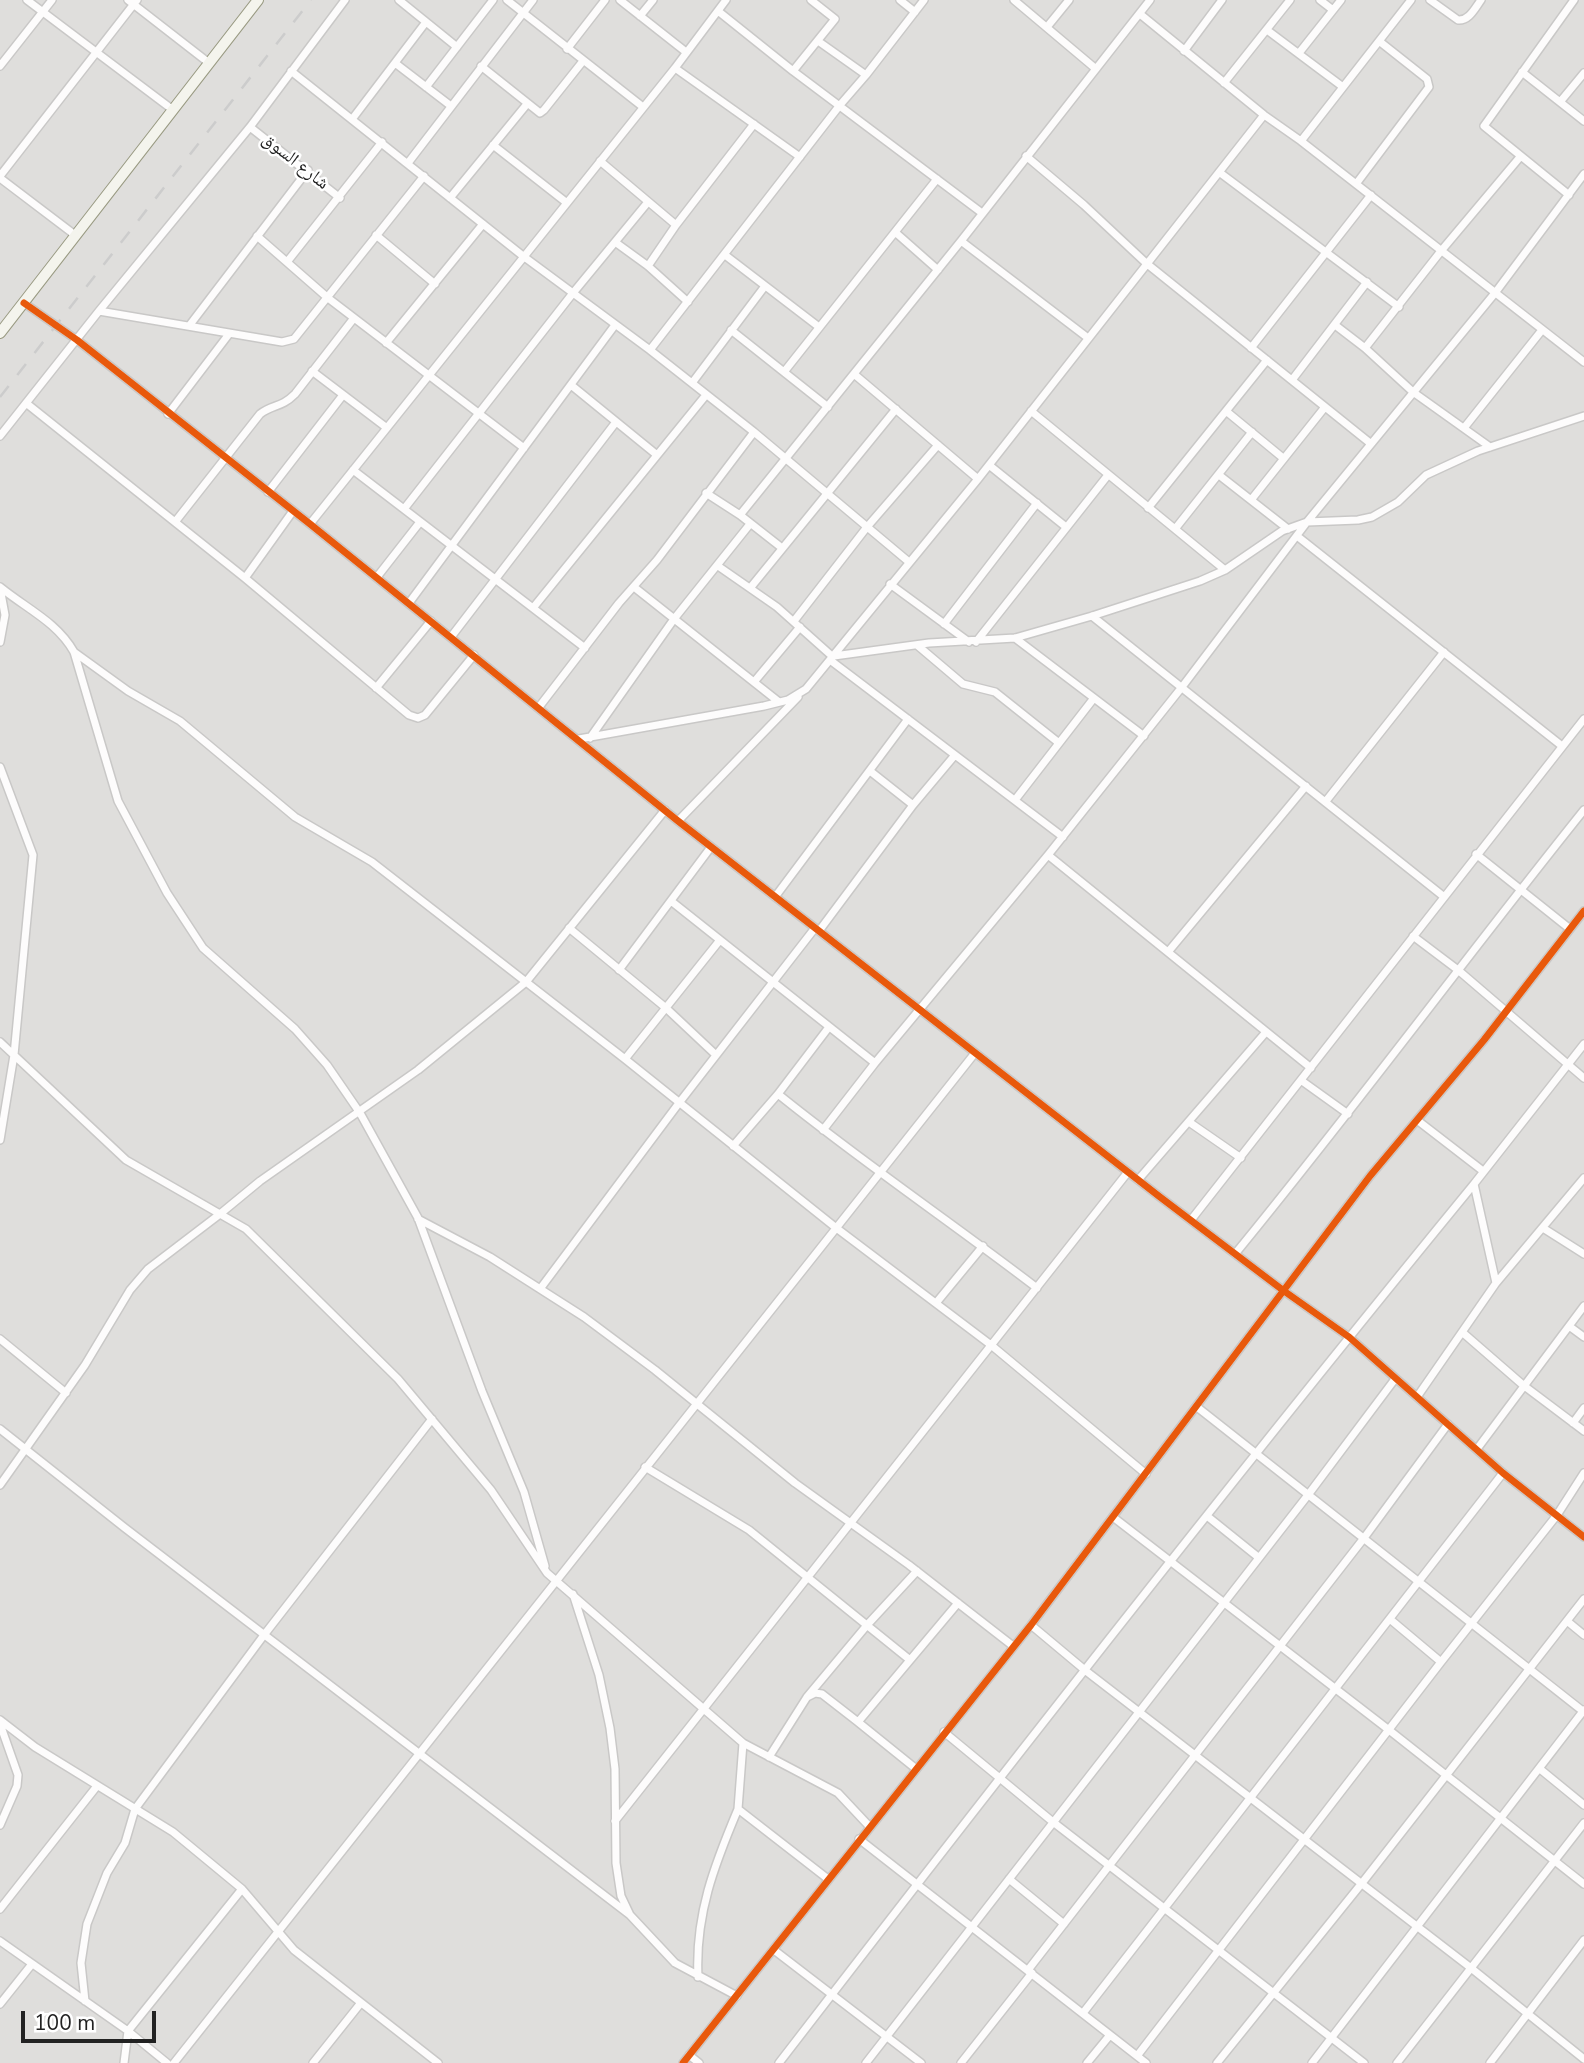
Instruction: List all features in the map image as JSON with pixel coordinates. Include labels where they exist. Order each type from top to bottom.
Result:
[{"type":"street","points":[[27,0],[173,110]]},
{"type":"street","points":[[0,66],[52,0]]},
{"type":"street","points":[[0,333],[258,0]]},
{"type":"street","points":[[0,436],[250,127],[345,0]]},
{"type":"street","points":[[398,0],[457,47]]},
{"type":"street","points":[[426,86],[493,0]]},
{"type":"street","points":[[507,0],[643,107]]},
{"type":"street","points":[[408,163],[533,0]]},
{"type":"street","points":[[567,49],[605,0]]},
{"type":"street","points":[[620,0],[685,52]]},
{"type":"street","points":[[640,16],[653,0]]},
{"type":"street","points":[[310,524],[675,68],[726,0]]},
{"type":"street","points":[[793,71],[835,18],[811,0]]},
{"type":"street","points":[[900,0],[915,12]]},
{"type":"street","points":[[650,350],[925,0]]},
{"type":"street","points":[[1014,0],[1096,69]]},
{"type":"street","points":[[1047,27],[1069,0]]},
{"type":"street","points":[[740,515],[938,270],[1150,0]]},
{"type":"street","points":[[1184,51],[1222,0]]},
{"type":"street","points":[[1224,83],[1290,0]]},
{"type":"street","points":[[1320,0],[1333,10]]},
{"type":"street","points":[[1299,52],[1341,0]]},
{"type":"street","points":[[1301,141],[1411,0]]},
{"type":"street","points":[[1430,0],[1462,20],[1468,17],[1481,0]]},
{"type":"street","points":[[75,235],[0,177],[133,1],[209,63]]},
{"type":"street","points":[[1568,2],[1483,126],[1569,195]]},
{"type":"street","points":[[718,11],[982,213]]},
{"type":"street","points":[[1140,14],[1264,115],[1584,362]]},
{"type":"street","points":[[353,118],[426,22]]},
{"type":"street","points":[[1267,30],[1343,88]]},
{"type":"street","points":[[818,41],[866,75]]},
{"type":"street","points":[[1356,184],[1429,87],[1427,79],[1379,41]]},
{"type":"street","points":[[481,66],[540,113],[583,61]]},
{"type":"street","points":[[395,64],[451,106]]},
{"type":"street","points":[[675,68],[800,157]]},
{"type":"street","points":[[292,71],[523,256],[650,350],[754,432],[909,562]]},
{"type":"street","points":[[1522,72],[1584,121]]},
{"type":"street","points":[[1560,102],[1584,73]]},
{"type":"street","points":[[450,198],[527,104]]},
{"type":"street","points":[[678,821],[806,689],[832,658],[978,479],[1264,115]]},
{"type":"street","points":[[648,266],[754,124]]},
{"type":"street","name":"شارع السوق","points":[[250,127],[340,198]]},
{"type":"street","points":[[287,262],[382,142]]},
{"type":"street","points":[[493,145],[567,203]]},
{"type":"street","points":[[1026,156],[1146,263],[1370,443]]},
{"type":"street","points":[[1365,348],[1441,251],[1521,157]]},
{"type":"street","points":[[600,161],[676,225]]},
{"type":"street","points":[[190,326],[307,170]]},
{"type":"street","points":[[1219,172],[1399,307]]},
{"type":"street","points":[[823,1130],[1144,736],[1307,522],[1495,293],[1584,174]]},
{"type":"street","points":[[99,311],[282,342],[294,339],[424,176]]},
{"type":"street","points":[[784,372],[937,179]]},
{"type":"street","points":[[1251,348],[1371,195]]},
{"type":"street","points":[[404,509],[648,202]]},
{"type":"street","points":[[386,343],[483,224]]},
{"type":"street","points":[[895,232],[938,270]]},
{"type":"street","points":[[376,235],[435,284]]},
{"type":"street","points":[[257,236],[328,298],[524,448]]},
{"type":"street","points":[[961,241],[1088,338]]},
{"type":"street","points":[[615,242],[648,266],[688,302]]},
{"type":"street","points":[[725,255],[819,327]]},
{"type":"street","points":[[1292,380],[1367,282]]},
{"type":"street","points":[[692,383],[765,286]]},
{"type":"street","points":[[24,303],[77,340],[167,414],[310,524],[817,930],[1138,1180],[1349,1337],[1503,1474],[1584,1537]]},
{"type":"street","points":[[175,522],[260,414],[284,405],[354,318]]},
{"type":"street","points":[[409,603],[615,325]]},
{"type":"street","points":[[1335,326],[1365,348],[1413,392],[1490,447]]},
{"type":"street","points":[[731,330],[828,407]]},
{"type":"street","points":[[1464,428],[1542,330]]},
{"type":"street","points":[[167,414],[229,334]]},
{"type":"street","points":[[1148,508],[1267,360]]},
{"type":"street","points":[[312,371],[387,428]]},
{"type":"street","points":[[855,373],[978,479]]},
{"type":"street","points":[[571,386],[657,455]]},
{"type":"street","points":[[268,492],[343,395]]},
{"type":"street","points":[[533,608],[706,395]]},
{"type":"street","points":[[26,403],[245,578],[409,715],[418,718],[425,715],[474,655]]},
{"type":"street","points":[[1251,500],[1325,407]]},
{"type":"street","points":[[751,587],[896,409]]},
{"type":"street","points":[[1031,411],[1225,570]]},
{"type":"street","points":[[1226,411],[1283,458]]},
{"type":"street","points":[[832,658],[917,645],[1015,638],[1092,617],[1225,570],[1261,543],[1307,522],[1372,517],[1398,502],[1426,475],[1490,447],[1584,416]]},
{"type":"street","points":[[451,637],[616,422]]},
{"type":"street","points":[[538,707],[754,432]]},
{"type":"street","points":[[1175,529],[1252,432]]},
{"type":"street","points":[[754,682],[867,527],[938,445]]},
{"type":"street","points":[[989,465],[1066,527]]},
{"type":"street","points":[[353,470],[584,648]]},
{"type":"street","points":[[973,642],[1108,475]]},
{"type":"street","points":[[1219,475],[1288,529]]},
{"type":"street","points":[[706,493],[740,515],[782,548]]},
{"type":"street","points":[[944,624],[1037,503]]},
{"type":"street","points":[[245,578],[293,511]]},
{"type":"street","points":[[377,578],[420,522]]},
{"type":"street","points":[[590,738],[674,619],[751,524]]},
{"type":"street","points":[[1297,536],[1562,746]]},
{"type":"street","points":[[718,566],[751,587],[797,624],[832,658],[908,719],[1063,836]]},
{"type":"street","points":[[890,584],[973,642]]},
{"type":"street","points":[[0,587],[5,615],[0,642]]},
{"type":"street","points":[[0,587],[65,636],[74,653],[118,801],[167,893],[203,948],[295,1029],[327,1065],[360,1112],[418,1218],[482,1391],[524,1492],[547,1573]]},
{"type":"street","points":[[634,587],[779,702]]},
{"type":"street","points":[[1092,617],[1443,896]]},
{"type":"street","points":[[376,688],[431,621]]},
{"type":"street","points":[[1015,638],[1144,736]]},
{"type":"street","points":[[917,645],[963,684],[995,692],[1059,743]]},
{"type":"street","points":[[1326,801],[1444,652]]},
{"type":"street","points":[[74,653],[128,691],[180,721],[295,817],[372,862],[835,1227],[991,1345],[1146,1474]]},
{"type":"street","points":[[579,739],[779,702],[806,689]]},
{"type":"street","points":[[1015,800],[1094,698]]},
{"type":"street","points":[[775,897],[908,719]]},
{"type":"street","points":[[1191,1220],[1584,719]]},
{"type":"street","points":[[540,1289],[679,1102],[955,755]]},
{"type":"street","points":[[0,767],[33,855],[14,1055],[0,1140]]},
{"type":"street","points":[[870,771],[914,806]]},
{"type":"street","points":[[1168,952],[1306,786]]},
{"type":"street","points":[[0,1485],[86,1365],[130,1290],[148,1269],[260,1181],[418,1070],[526,982],[665,810]]},
{"type":"street","points":[[1236,1254],[1584,810]]},
{"type":"street","points":[[619,970],[711,847]]},
{"type":"street","points":[[1476,854],[1570,929]]},
{"type":"street","points":[[1048,855],[1311,1068]]},
{"type":"street","points":[[671,901],[875,1063]]},
{"type":"street","points":[[682,2063],[1031,1625],[1370,1176],[1507,1011],[1584,911]]},
{"type":"street","points":[[569,929],[666,1009],[716,1055]]},
{"type":"street","points":[[1413,936],[1458,970],[1584,1078]]},
{"type":"street","points":[[625,1059],[720,940]]},
{"type":"street","points":[[733,1146],[778,1094],[829,1027]]},
{"type":"street","points":[[1138,1180],[1266,1032]]},
{"type":"street","points":[[0,1042],[126,1160],[246,1229],[398,1378],[491,1490],[547,1573],[743,1743],[838,1793],[869,1826]]},
{"type":"street","points":[[779,2063],[1171,1560],[1584,1044]]},
{"type":"street","points":[[173,2063],[975,1053]]},
{"type":"street","points":[[1302,1080],[1348,1114]]},
{"type":"street","points":[[778,1094],[878,1172],[1037,1287]]},
{"type":"street","points":[[1417,1120],[1483,1171]]},
{"type":"street","points":[[1189,1122],[1241,1157]]},
{"type":"street","points":[[615,1821],[1128,1172]]},
{"type":"street","points":[[1417,1397],[1496,1283],[1584,1178]]},
{"type":"street","points":[[1474,1184],[1496,1283]]},
{"type":"street","points":[[418,1218],[490,1257],[584,1317],[850,1524],[1013,1646]]},
{"type":"street","points":[[1543,1227],[1584,1254]]},
{"type":"street","points":[[936,1303],[983,1246]]},
{"type":"street","points":[[1477,1449],[1584,1306]]},
{"type":"street","points":[[1569,1326],[1584,1337]]},
{"type":"street","points":[[1462,1332],[1523,1385],[1584,1431]]},
{"type":"street","points":[[0,1339],[66,1393]]},
{"type":"street","points":[[866,2063],[1308,1495],[1395,1379]]},
{"type":"street","points":[[1197,1407],[1584,1711],[1312,2063]]},
{"type":"street","points":[[1573,1423],[1584,1408]]},
{"type":"street","points":[[85,2001],[80,1963],[87,1924],[107,1873],[125,1843],[135,1809],[264,1635],[432,1419]]},
{"type":"street","points":[[961,2063],[1064,1924],[1364,1538],[1448,1424]]},
{"type":"street","points":[[0,1430],[630,1915],[675,1963],[698,1978],[737,1996]]},
{"type":"street","points":[[645,1467],[749,1530],[910,1660]]},
{"type":"street","points":[[1137,2056],[1441,1661],[1557,1516],[1584,1473]]},
{"type":"street","points":[[1083,2013],[1503,1474]]},
{"type":"street","points":[[1207,1516],[1258,1557]]},
{"type":"street","points":[[1113,1517],[1390,1730],[1584,1884]]},
{"type":"street","points":[[769,1757],[807,1697],[916,1571]]},
{"type":"street","points":[[573,1594],[599,1675],[610,1728],[615,1769],[616,1863],[621,1896],[630,1915]]},
{"type":"street","points":[[1217,2063],[1584,1599]]},
{"type":"street","points":[[858,1723],[958,1603]]},
{"type":"street","points":[[1391,1620],[1441,1661]]},
{"type":"street","points":[[1567,1621],[1584,1635]]},
{"type":"street","points":[[1031,1625],[1086,1671],[1471,1968],[1582,2059]]},
{"type":"street","points":[[807,1697],[815,1693],[822,1694],[915,1768]]},
{"type":"street","points":[[0,1722],[35,1747],[173,1832],[242,1889],[294,1950],[438,2063]]},
{"type":"street","points":[[0,1722],[18,1775],[18,1786],[0,1825]]},
{"type":"street","points":[[944,1732],[1053,1822],[1364,2063]]},
{"type":"street","points":[[698,1978],[697,1955],[701,1916],[713,1868],[738,1809],[743,1743]]},
{"type":"street","points":[[1540,1769],[1584,1805]]},
{"type":"street","points":[[0,1909],[97,1786]]},
{"type":"street","points":[[738,1809],[828,1879]]},
{"type":"street","points":[[1397,2063],[1555,1861],[1581,1833],[1584,1823]]},
{"type":"street","points":[[859,1839],[1146,2063]]},
{"type":"street","points":[[1009,1879],[1064,1924]]},
{"type":"street","points":[[124,2063],[128,2031],[242,1889]]},
{"type":"street","points":[[1490,2063],[1584,1940]]},
{"type":"street","points":[[0,1941],[128,2031],[167,2063]]},
{"type":"street","points":[[774,1950],[921,2063]]},
{"type":"street","points":[[0,2004],[32,1964]]},
{"type":"street","points":[[313,2063],[360,2004]]},
{"type":"street","points":[[1087,2063],[1110,2035]]},
{"type":"street","points":[[689,2055],[699,2063]]},
{"type":"shaded area","points":[[0,0],[1584,0],[1584,2063],[0,2063]]},
{"type":"railway","points":[[0,397],[311,0]]},
{"type":"cycle path","points":[[24,303],[77,340],[310,524],[678,821],[1160,1197],[1349,1337],[1503,1473],[1584,1537]]},
{"type":"cycle path","points":[[683,2063],[1031,1625],[1370,1176],[1484,1040],[1584,911]]}]
